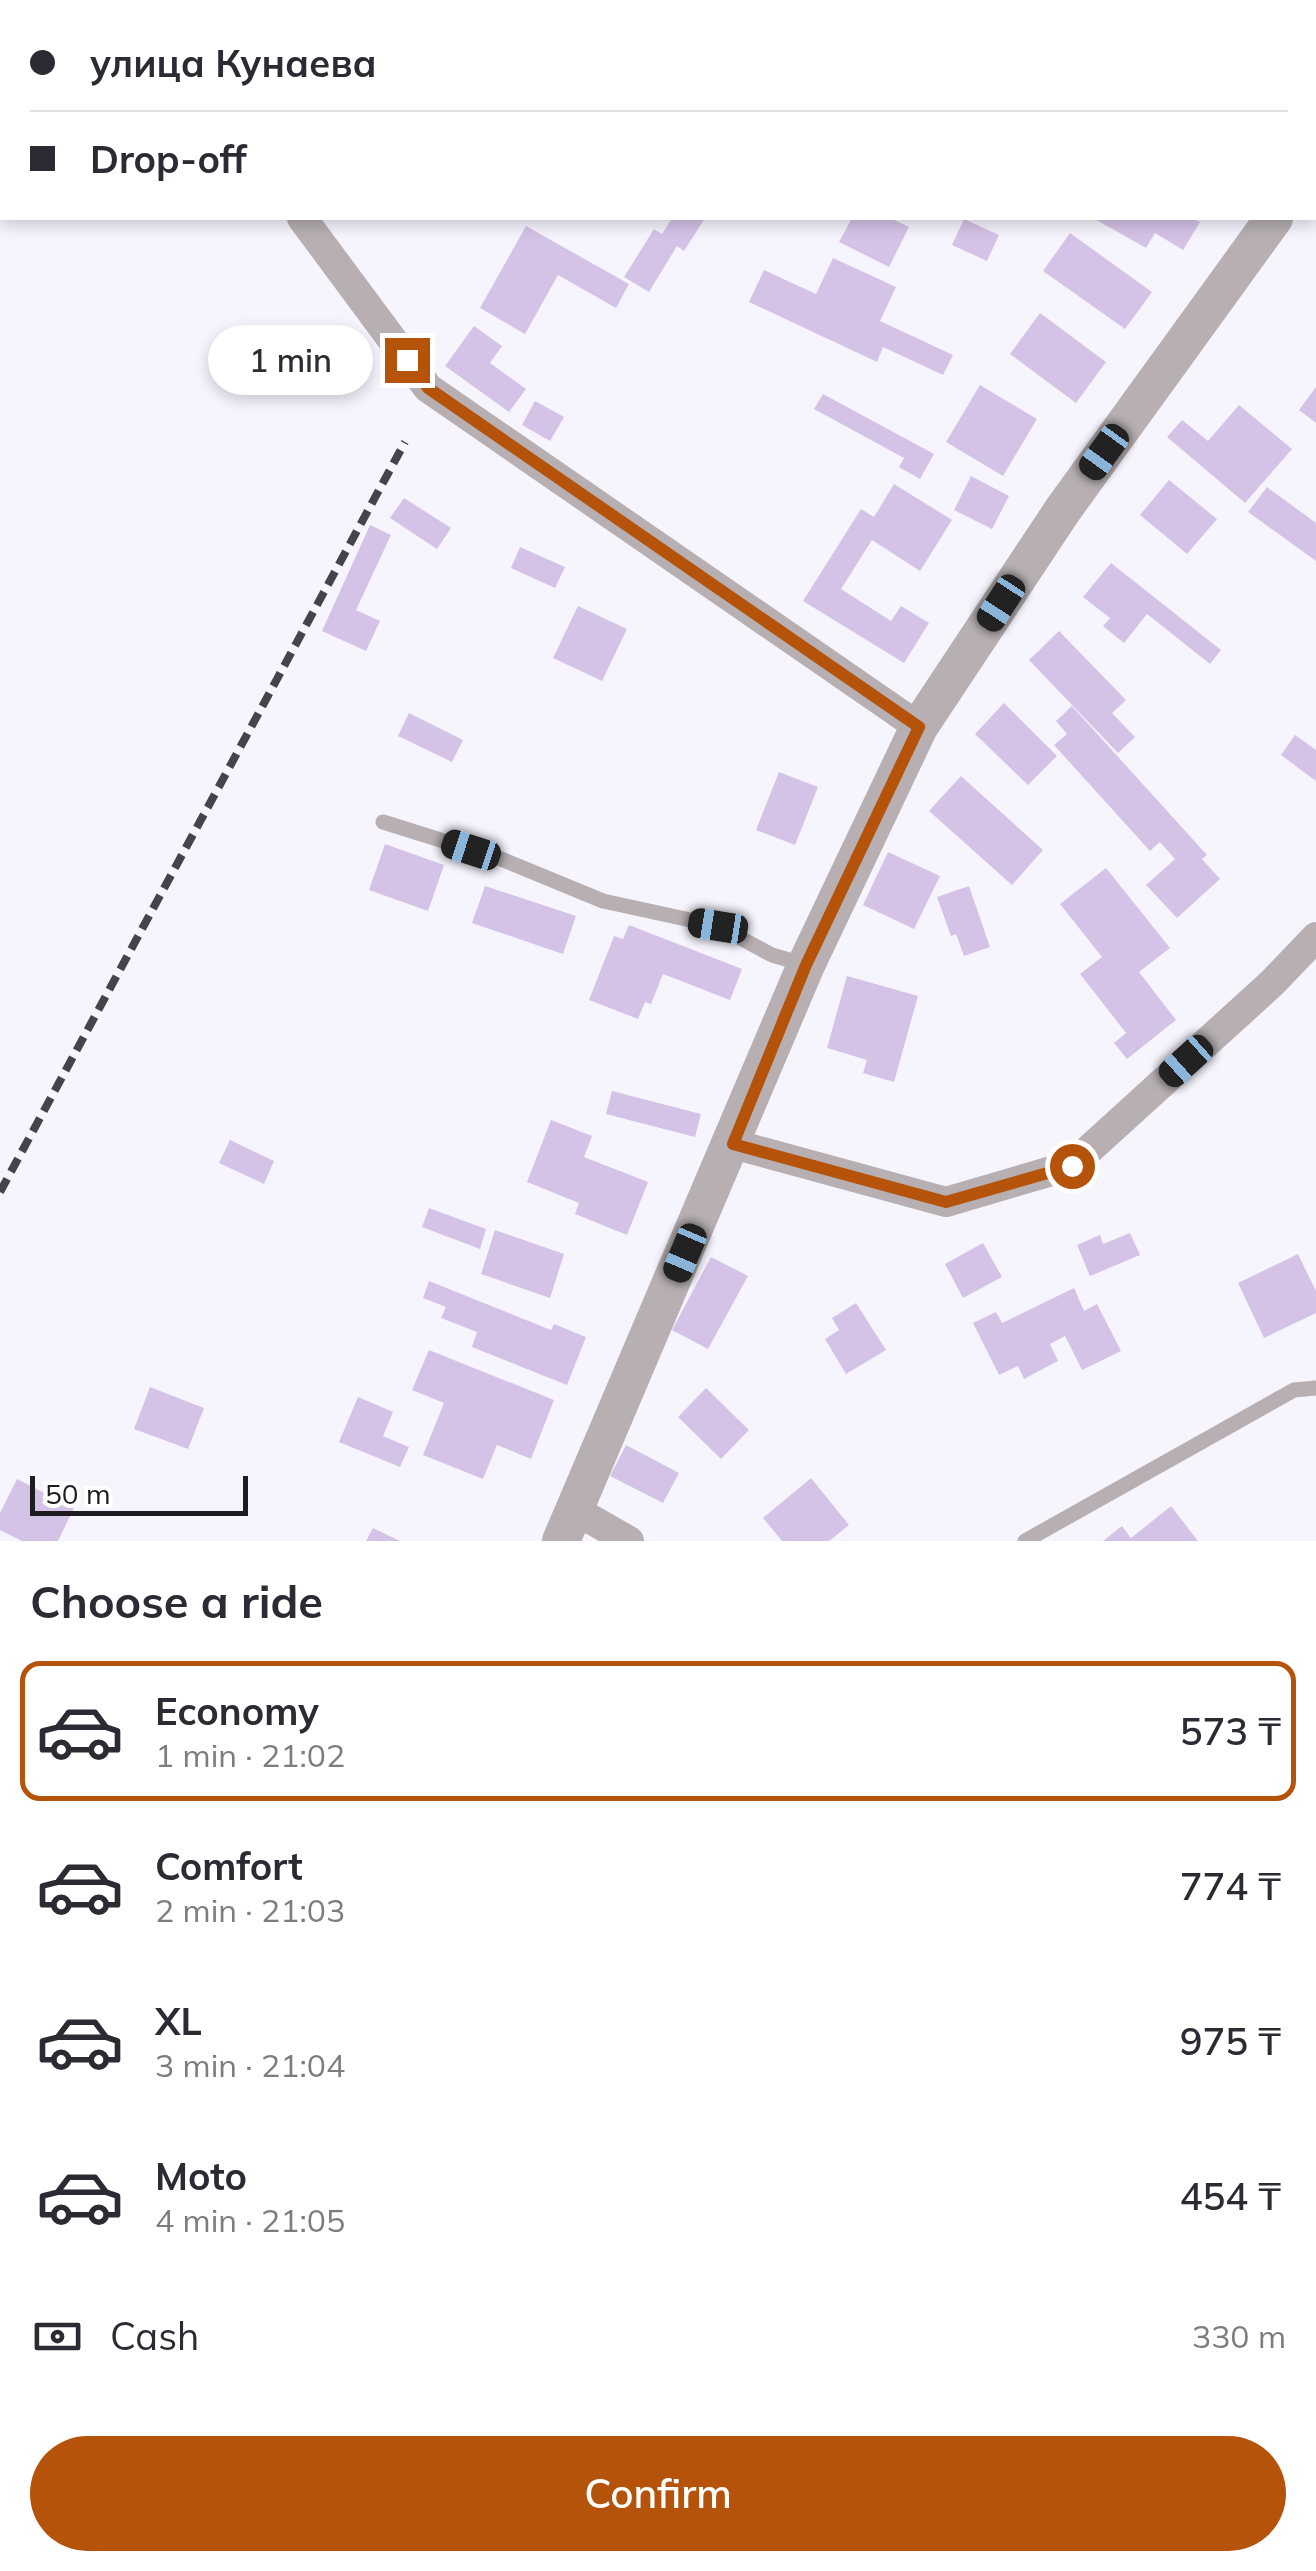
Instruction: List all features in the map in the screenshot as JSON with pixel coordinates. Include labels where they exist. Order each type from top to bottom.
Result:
[{"type":"street","points":[[303,220],[428,388],[919,727]]},
{"type":"street","points":[[628,1541],[567,1525],[733,1144],[806,965],[919,727],[1062,511],[1273,220]]},
{"type":"street","points":[[733,1144],[946,1202],[1072,1166],[1272,983],[1316,937]]},
{"type":"lane","points":[[383,822],[501,860],[603,902],[718,926],[772,955],[806,965]]},
{"type":"lane","points":[[1026,1541],[1294,1390],[1316,1388]]},
{"type":"building","points":[[671,220],[704,220],[684,251],[677,246],[649,292],[624,277],[654,229],[662,234]]},
{"type":"building","points":[[851,220],[894,220],[909,227],[889,267],[839,242]]},
{"type":"building","points":[[964,220],[999,235],[987,261],[952,245]]},
{"type":"building","points":[[1097,220],[1200,222],[1183,250],[1155,233],[1146,248]]},
{"type":"building","points":[[526,226],[629,284],[616,308],[558,275],[525,334],[480,308]]},
{"type":"building","points":[[1070,233],[1152,292],[1125,329],[1043,271]]},
{"type":"building","points":[[833,258],[896,287],[880,321],[953,355],[943,375],[883,347],[877,362],[749,302],[764,270],[816,294]]},
{"type":"building","points":[[1040,313],[1106,362],[1076,403],[1010,354]]},
{"type":"building","points":[[474,326],[502,346],[490,363],[526,389],[509,412],[445,366]]},
{"type":"building","points":[[980,385],[1037,419],[1003,476],[946,442]]},
{"type":"building","points":[[1316,387],[1316,423],[1299,410]]},
{"type":"building","points":[[823,394],[934,454],[920,479],[899,467],[904,458],[814,409]]},
{"type":"building","points":[[535,401],[564,417],[550,441],[522,425]]},
{"type":"building","points":[[1239,405],[1292,449],[1245,503],[1167,437],[1182,420],[1208,441]]},
{"type":"building","points":[[971,476],[1009,496],[992,529],[954,510]]},
{"type":"building","points":[[1169,480],[1217,519],[1187,554],[1140,515]]},
{"type":"building","points":[[894,484],[952,520],[920,571],[872,540],[841,589],[891,621],[901,606],[929,623],[904,663],[803,601],[861,509],[874,517]]},
{"type":"building","points":[[1267,487],[1316,523],[1316,561],[1248,512]]},
{"type":"building","points":[[404,498],[451,528],[437,549],[390,518]]},
{"type":"building","points":[[370,525],[391,535],[356,610],[380,621],[366,651],[322,631]]},
{"type":"building","points":[[520,547],[565,567],[555,588],[511,568]]},
{"type":"building","points":[[1111,563],[1221,650],[1210,664],[1147,614],[1124,643],[1103,626],[1110,618],[1083,597]]},
{"type":"building","points":[[578,606],[627,629],[602,681],[553,658]]},
{"type":"building","points":[[1059,631],[1126,700],[1112,713],[1135,737],[1118,753],[1029,660]]},
{"type":"building","points":[[1004,703],[1057,756],[1028,785],[975,734]]},
{"type":"building","points":[[1072,706],[1207,855],[1202,859],[1220,879],[1177,918],[1146,885],[1175,859],[1160,842],[1150,851],[1054,745],[1067,734],[1056,721]]},
{"type":"building","points":[[409,713],[463,740],[452,762],[398,736]]},
{"type":"building","points":[[1295,735],[1316,750],[1316,781],[1281,755]]},
{"type":"building","points":[[779,772],[818,787],[795,845],[756,830]]},
{"type":"building","points":[[961,776],[1043,850],[1012,885],[929,811]]},
{"type":"building","points":[[385,844],[444,865],[428,911],[369,890]]},
{"type":"building","points":[[888,852],[940,876],[914,929],[863,905]]},
{"type":"building","points":[[1106,868],[1170,948],[1139,972],[1176,1020],[1127,1059],[1114,1043],[1126,1033],[1080,974],[1102,957],[1060,904]]},
{"type":"building","points":[[485,886],[576,916],[563,954],[472,923]]},
{"type":"building","points":[[969,886],[990,947],[964,956],[956,934],[951,936],[937,897]]},
{"type":"building","points":[[629,925],[742,969],[730,1000],[663,974],[651,1004],[645,1002],[638,1019],[589,1000],[614,936],[623,939]]},
{"type":"building","points":[[847,976],[918,996],[894,1082],[863,1073],[867,1060],[827,1048]]},
{"type":"building","points":[[612,1091],[701,1114],[695,1137],[606,1114]]},
{"type":"building","points":[[551,1120],[592,1136],[584,1157],[648,1182],[627,1235],[575,1214],[579,1203],[527,1182]]},
{"type":"building","points":[[230,1140],[274,1161],[264,1184],[219,1163]]},
{"type":"building","points":[[429,1208],[486,1229],[480,1249],[422,1227]]},
{"type":"building","points":[[495,1230],[564,1254],[550,1298],[481,1274]]},
{"type":"building","points":[[1130,1233],[1140,1255],[1090,1276],[1077,1245],[1100,1235],[1103,1244]]},
{"type":"building","points":[[983,1243],[1002,1277],[963,1298],[945,1264]]},
{"type":"building","points":[[1298,1254],[1316,1291],[1316,1313],[1264,1338],[1238,1283]]},
{"type":"building","points":[[711,1257],[748,1276],[708,1349],[672,1330]]},
{"type":"building","points":[[429,1281],[551,1330],[554,1324],[586,1337],[567,1385],[472,1347],[477,1332],[441,1318],[446,1307],[423,1298]]},
{"type":"building","points":[[1074,1288],[1084,1311],[1097,1304],[1121,1351],[1082,1370],[1065,1336],[1050,1344],[1058,1361],[1024,1379],[1018,1366],[999,1375],[973,1323],[996,1312],[1002,1323]]},
{"type":"building","points":[[856,1303],[886,1350],[846,1374],[825,1339],[839,1330],[832,1318]]},
{"type":"building","points":[[429,1350],[554,1400],[531,1459],[497,1445],[483,1479],[423,1455],[444,1403],[412,1390]]},
{"type":"building","points":[[150,1387],[204,1408],[188,1449],[134,1429]]},
{"type":"building","points":[[706,1388],[749,1430],[721,1459],[678,1417]]},
{"type":"building","points":[[358,1397],[393,1412],[383,1436],[409,1447],[400,1467],[339,1442]]},
{"type":"building","points":[[626,1445],[679,1473],[663,1503],[610,1476]]},
{"type":"building","points":[[811,1478],[849,1525],[829,1541],[782,1541],[763,1518]]},
{"type":"building","points":[[17,1479],[74,1508],[58,1541],[22,1541],[0,1530],[0,1513]]},
{"type":"building","points":[[1171,1506],[1198,1541],[1103,1541],[1122,1526],[1131,1538]]},
{"type":"building","points":[[373,1528],[400,1541],[366,1541]]},
{"type":"railway","points":[[0,1192],[405,442]]},
{"type":"route","points":[[407,360],[428,388],[919,727],[806,965],[733,1144],[946,1202],[1072,1166]]}]
